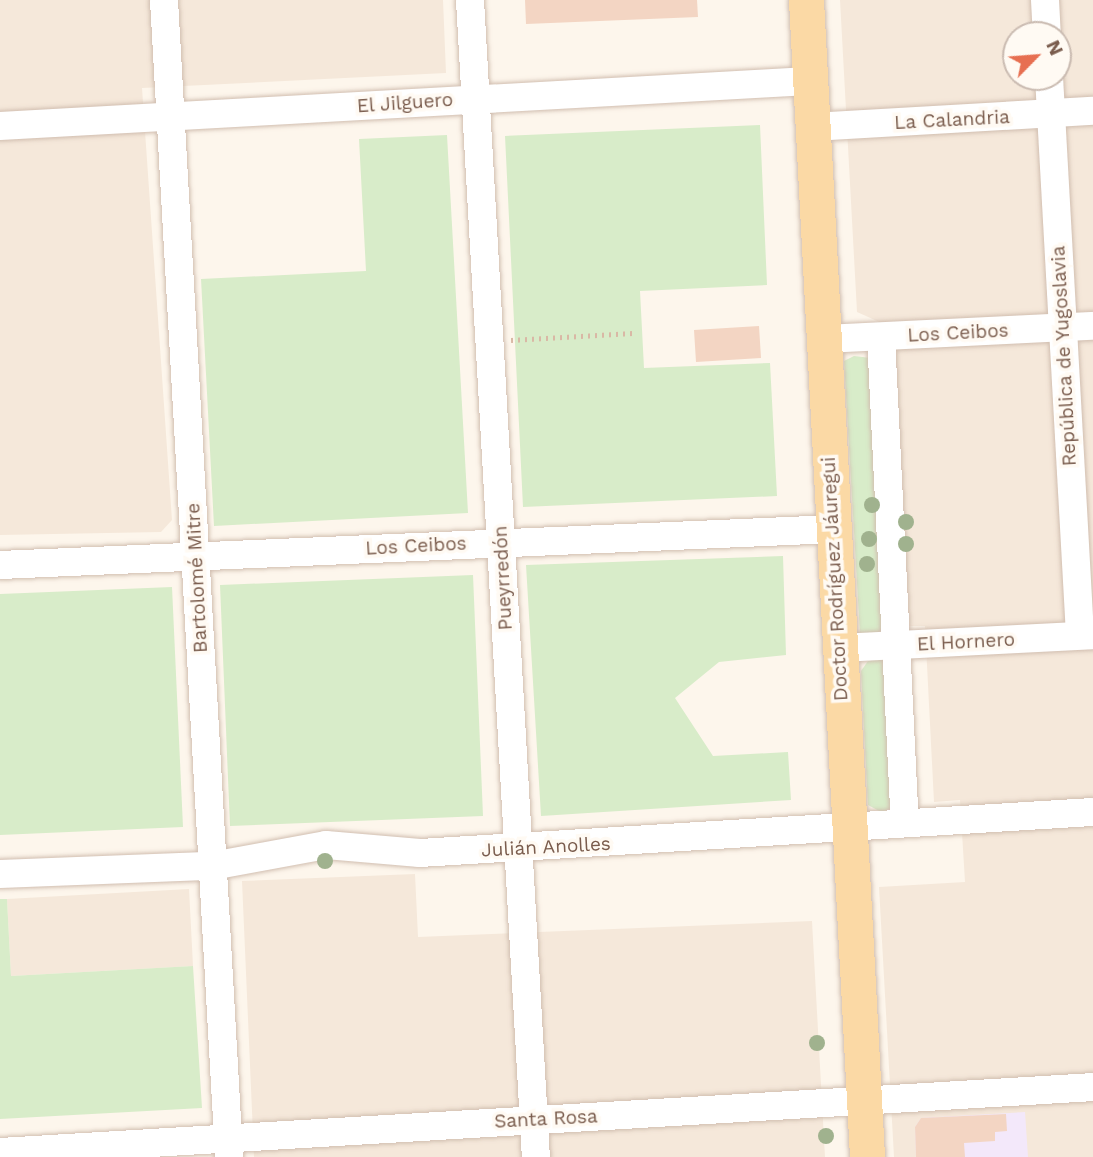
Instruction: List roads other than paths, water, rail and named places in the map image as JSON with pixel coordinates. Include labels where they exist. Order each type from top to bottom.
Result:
[{"type":"main road","name":"Doctor Rodríguez Jáuregui","points":[[806,0],[867,1157]]},
{"type":"street","name":"Bartolomé Mitre","points":[[164,0],[229,1148]]},
{"type":"street","name":"Pueyrredón","points":[[470,0],[536,1157]]},
{"type":"street","points":[[1045,0],[1046,21]]},
{"type":"street","name":"El Jilguero","points":[[0,126],[475,98],[809,82]]},
{"type":"street","name":"República de Yugoslavia","points":[[1050,91],[1063,328],[1083,511],[1087,635]]},
{"type":"street","name":"La Calandria","points":[[812,127],[1093,111]]},
{"type":"street","name":"Los Ceibos","points":[[823,339],[1093,326]]},
{"type":"street","points":[[881,337],[905,823]]},
{"type":"street","name":"Los Ceibos","points":[[0,565],[196,558],[501,541],[833,529]]},
{"type":"street","name":"El Hornero","points":[[839,648],[1087,635]]},
{"type":"street","name":"Julián Anolles","points":[[0,874],[212,866],[326,845],[420,853],[519,849],[1093,813]]},
{"type":"street","name":"Santa Rosa","points":[[0,1153],[229,1148],[533,1119],[1093,1087]]}]
